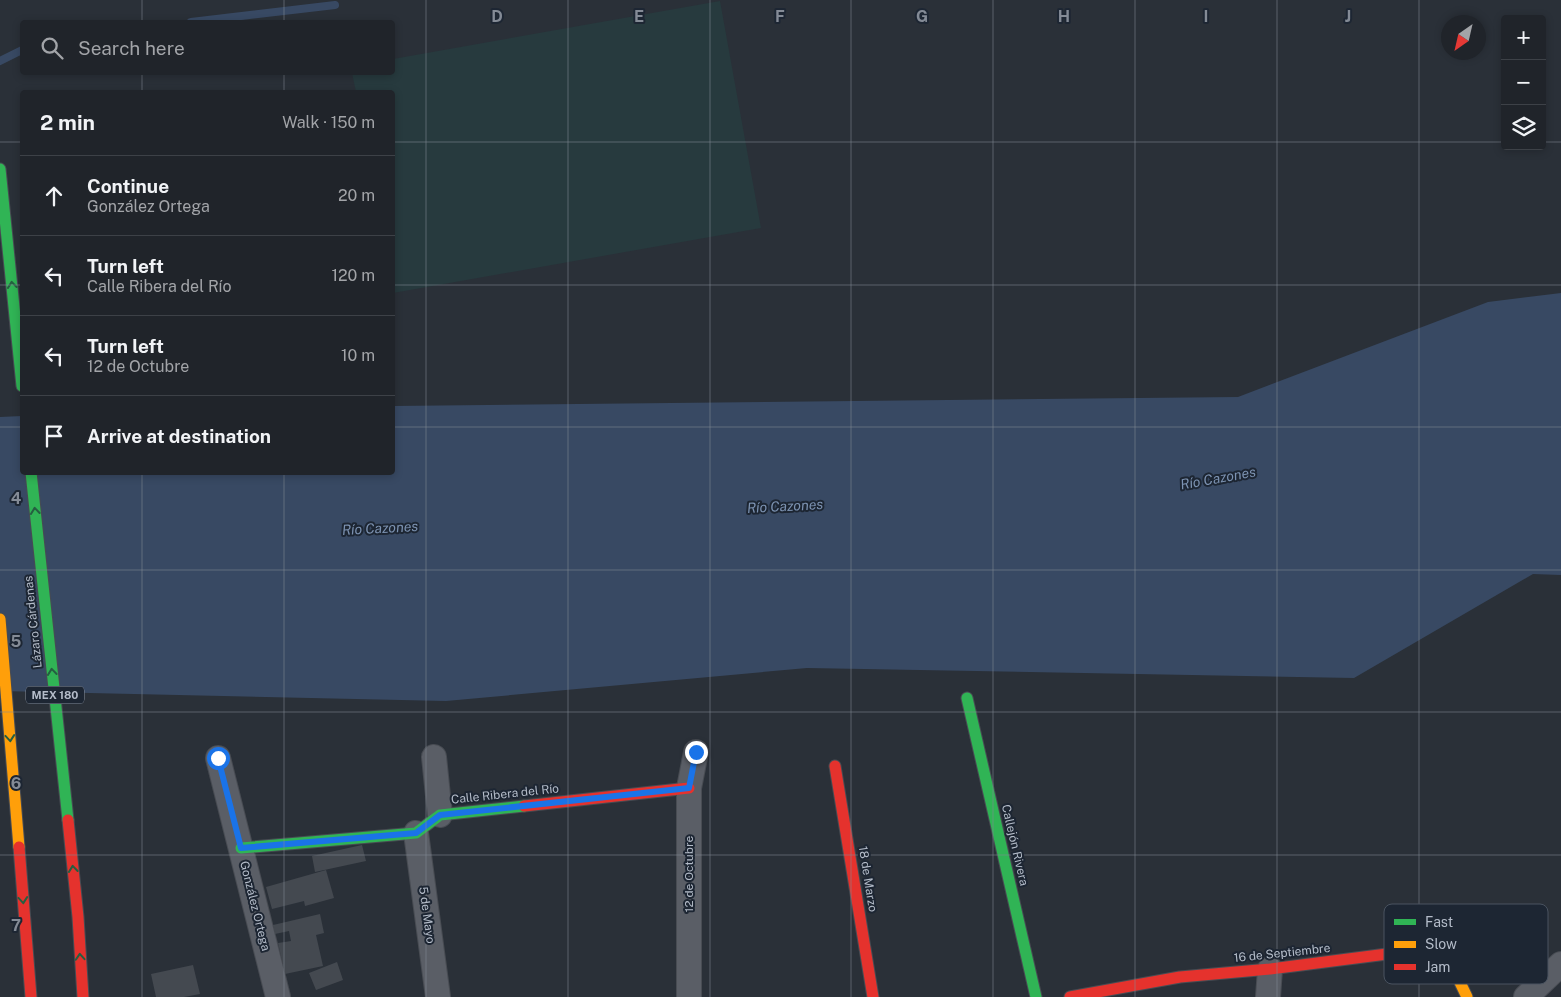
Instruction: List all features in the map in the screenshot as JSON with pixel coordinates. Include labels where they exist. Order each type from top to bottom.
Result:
[{"type":"street","points":[[0,169],[20,366]]},
{"type":"street","name":"Lázaro Cárdenas","points":[[32,475],[78,917],[83,997]]},
{"type":"street","points":[[0,619],[31,997]]},
{"type":"street","name":"Callejón Rivera","points":[[966,698],[1036,997]]},
{"type":"street","name":"12 de Octubre","points":[[689,997],[689,788],[696,752]]},
{"type":"street","points":[[434,757],[440,815]]},
{"type":"street","name":"González Ortega","points":[[218,758],[278,997]]},
{"type":"street","name":"18 de Marzo","points":[[835,766],[873,997]]},
{"type":"street","name":"Calle Ribera del Río","points":[[416,833],[440,815],[689,788]]},
{"type":"street","points":[[241,848],[416,833]]},
{"type":"street","name":"5 de Mayo","points":[[416,833],[438,997]]},
{"type":"street","name":"16 de Septiembre","points":[[1070,997],[1180,977],[1270,969],[1384,955]]},
{"type":"street","points":[[1548,976],[1561,964]]},
{"type":"street","points":[[1268,997],[1270,969]]},
{"type":"street","name":"16 de Septiembre","points":[[1461,984],[1467,997]]},
{"type":"street","points":[[1526,997],[1540,984]]},
{"type":"green space","points":[[720,1],[761,228],[395,293],[395,90],[356,90],[352,75],[395,75],[395,59]]},
{"type":"water","name":"Río Cazones","points":[[1561,293],[1561,575],[1533,574],[1354,678],[807,668],[446,701],[0,691],[0,417],[20,416],[20,475],[395,475],[395,406],[1238,397],[1488,302]]},
{"type":"building","points":[[362,845],[366,861],[315,872],[312,856]]},
{"type":"building","points":[[326,870],[334,898],[305,906],[304,901],[272,909],[266,887]]},
{"type":"building","points":[[320,914],[324,933],[316,935],[323,966],[285,974],[278,943],[291,941],[289,931],[275,934],[273,925]]},
{"type":"building","points":[[337,962],[343,980],[316,990],[309,973]]},
{"type":"building","points":[[193,965],[200,994],[184,997],[156,997],[151,974]]},
{"type":"waterway","points":[[208,20],[335,5]]},
{"type":"waterway","points":[[0,61],[20,51]]},
{"type":"traffic: fast","points":[[0,169],[20,366]]},
{"type":"traffic: fast","points":[[31,475],[68,820]]},
{"type":"traffic: fast","points":[[967,698],[1036,997]]},
{"type":"traffic: fast","points":[[241,848],[416,833],[440,815],[524,806]]},
{"type":"traffic: slow","points":[[0,619],[19,847]]},
{"type":"traffic: slow","points":[[1461,984],[1467,997]]},
{"type":"traffic: jam","points":[[835,766],[873,997]]},
{"type":"traffic: jam","points":[[524,806],[689,788]]},
{"type":"traffic: jam","points":[[68,820],[78,917],[83,997]]},
{"type":"traffic: jam","points":[[19,847],[31,997]]},
{"type":"traffic: jam","points":[[1070,997],[1180,977],[1270,969],[1384,954]]},
{"type":"route","points":[[218,758],[241,848],[416,833],[440,815],[689,788],[696,752]]}]
